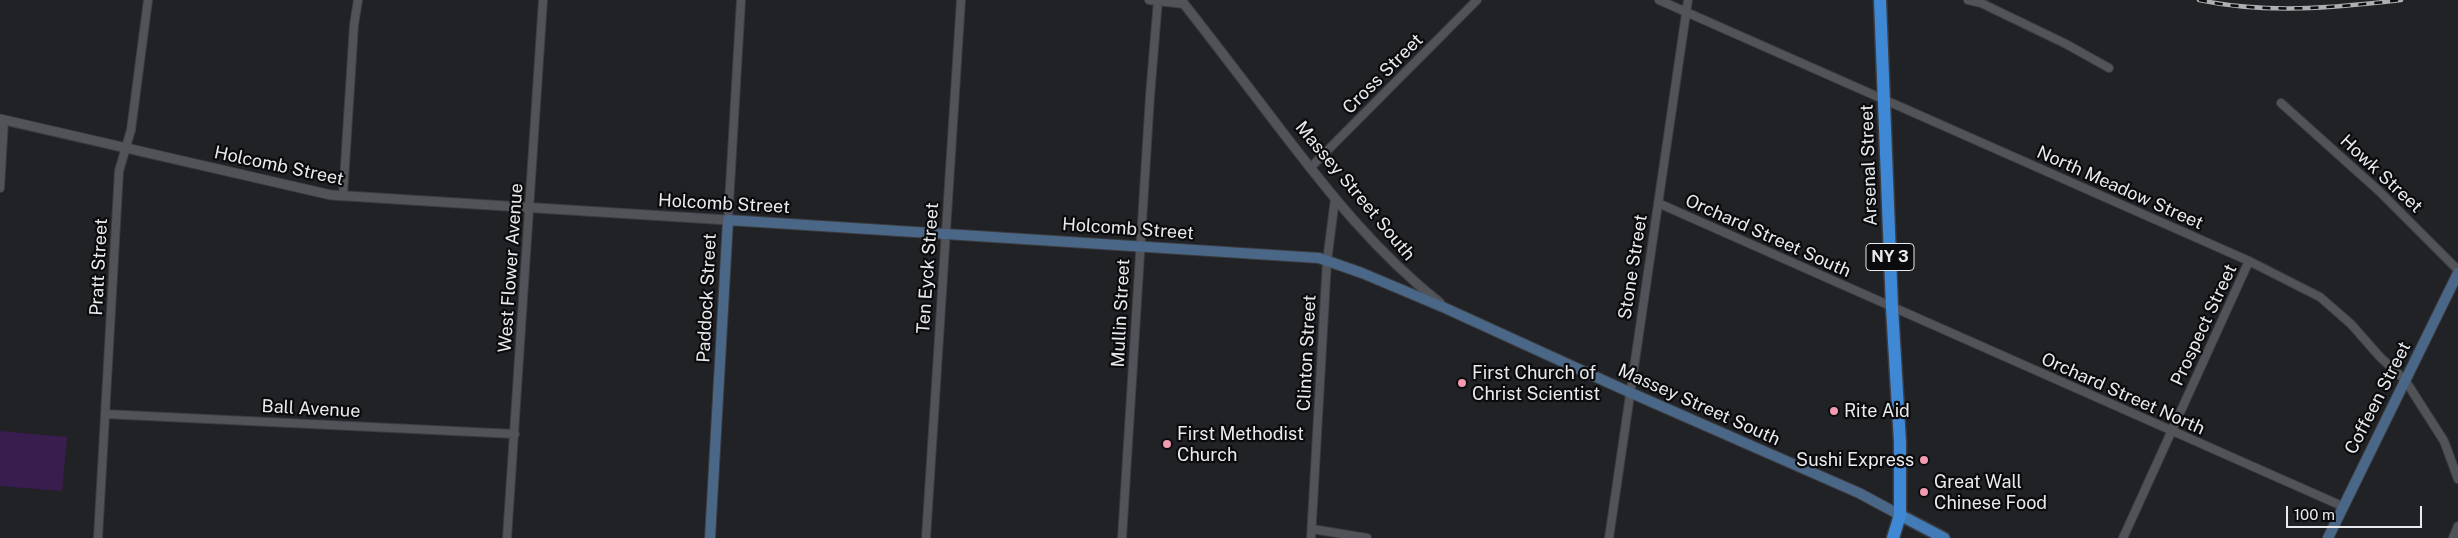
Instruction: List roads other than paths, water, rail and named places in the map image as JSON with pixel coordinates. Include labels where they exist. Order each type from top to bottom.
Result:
[{"type":"highway","name":"Arsenal Street","points":[[1880,0],[1892,308],[1900,442],[1900,515],[1893,538]]},
{"type":"main road","name":"Holcomb Street","points":[[728,220],[1319,258],[1362,272],[1445,308]]},
{"type":"main road","name":"Paddock Street","points":[[710,538],[728,220]]},
{"type":"main road","name":"Coffeen Street","points":[[2328,538],[2458,272]]},
{"type":"main road","name":"Massey Street South","points":[[1445,308],[1629,392],[1859,493],[1900,515]]},
{"type":"main road","points":[[1900,515],[1944,538]]},
{"type":"street","name":"Pratt Street","points":[[98,538],[119,171],[131,130],[148,0]]},
{"type":"street","points":[[343,196],[354,25],[358,0]]},
{"type":"street","name":"West Flower Avenue","points":[[507,538],[543,0]]},
{"type":"street","name":"Paddock Street","points":[[728,220],[741,0]]},
{"type":"street","name":"Ten Eyck Street","points":[[926,538],[961,0]]},
{"type":"street","points":[[1149,0],[1183,2]]},
{"type":"street","name":"Mullin Street","points":[[1122,538],[1140,245],[1158,0]]},
{"type":"street","name":"Cross Street","points":[[1310,168],[1477,0]]},
{"type":"street","name":"North Meadow Street","points":[[1659,0],[1841,80],[1885,102],[2301,285],[2338,311],[2380,357],[2405,380],[2444,441],[2458,479]]},
{"type":"street","name":"Stone Street","points":[[1609,538],[1688,0]]},
{"type":"street","points":[[1968,0],[1981,3],[2109,68]]},
{"type":"street","name":"Massey Street South","points":[[1183,2],[1310,168],[1376,247],[1405,275],[1445,308]]},
{"type":"street","name":"Howk Street","points":[[2280,103],[2380,191],[2458,272]]},
{"type":"street","name":"Holcomb Street","points":[[2,120],[331,195],[528,209],[728,220]]},
{"type":"street","points":[[0,188],[2,120]]},
{"type":"street","name":"Clinton Street","points":[[1311,538],[1327,261],[1335,199]]},
{"type":"street","name":"Orchard Street South","points":[[1658,202],[1892,308]]},
{"type":"street","name":"Prospect Street","points":[[2123,538],[2250,261]]},
{"type":"street","name":"Orchard Street North","points":[[1892,308],[2342,506]]},
{"type":"street","name":"Ball Avenue","points":[[105,414],[515,434]]},
{"type":"street","points":[[2453,538],[2458,526]]},
{"type":"street","points":[[1312,529],[1367,538]]},
{"type":"railway","points":[[2199,0],[2249,7],[2274,8],[2325,7],[2401,0]]},
{"type":"place","name":"First Church of Christ Scientist","points":[[1462,383]]},
{"type":"place","name":"Rite Aid","points":[[1834,411]]},
{"type":"place","name":"First Methodist Church","points":[[1167,444]]},
{"type":"place","name":"Sushi Express","points":[[1924,460]]},
{"type":"place","name":"Great Wall Chinese Food","points":[[1924,492]]}]
